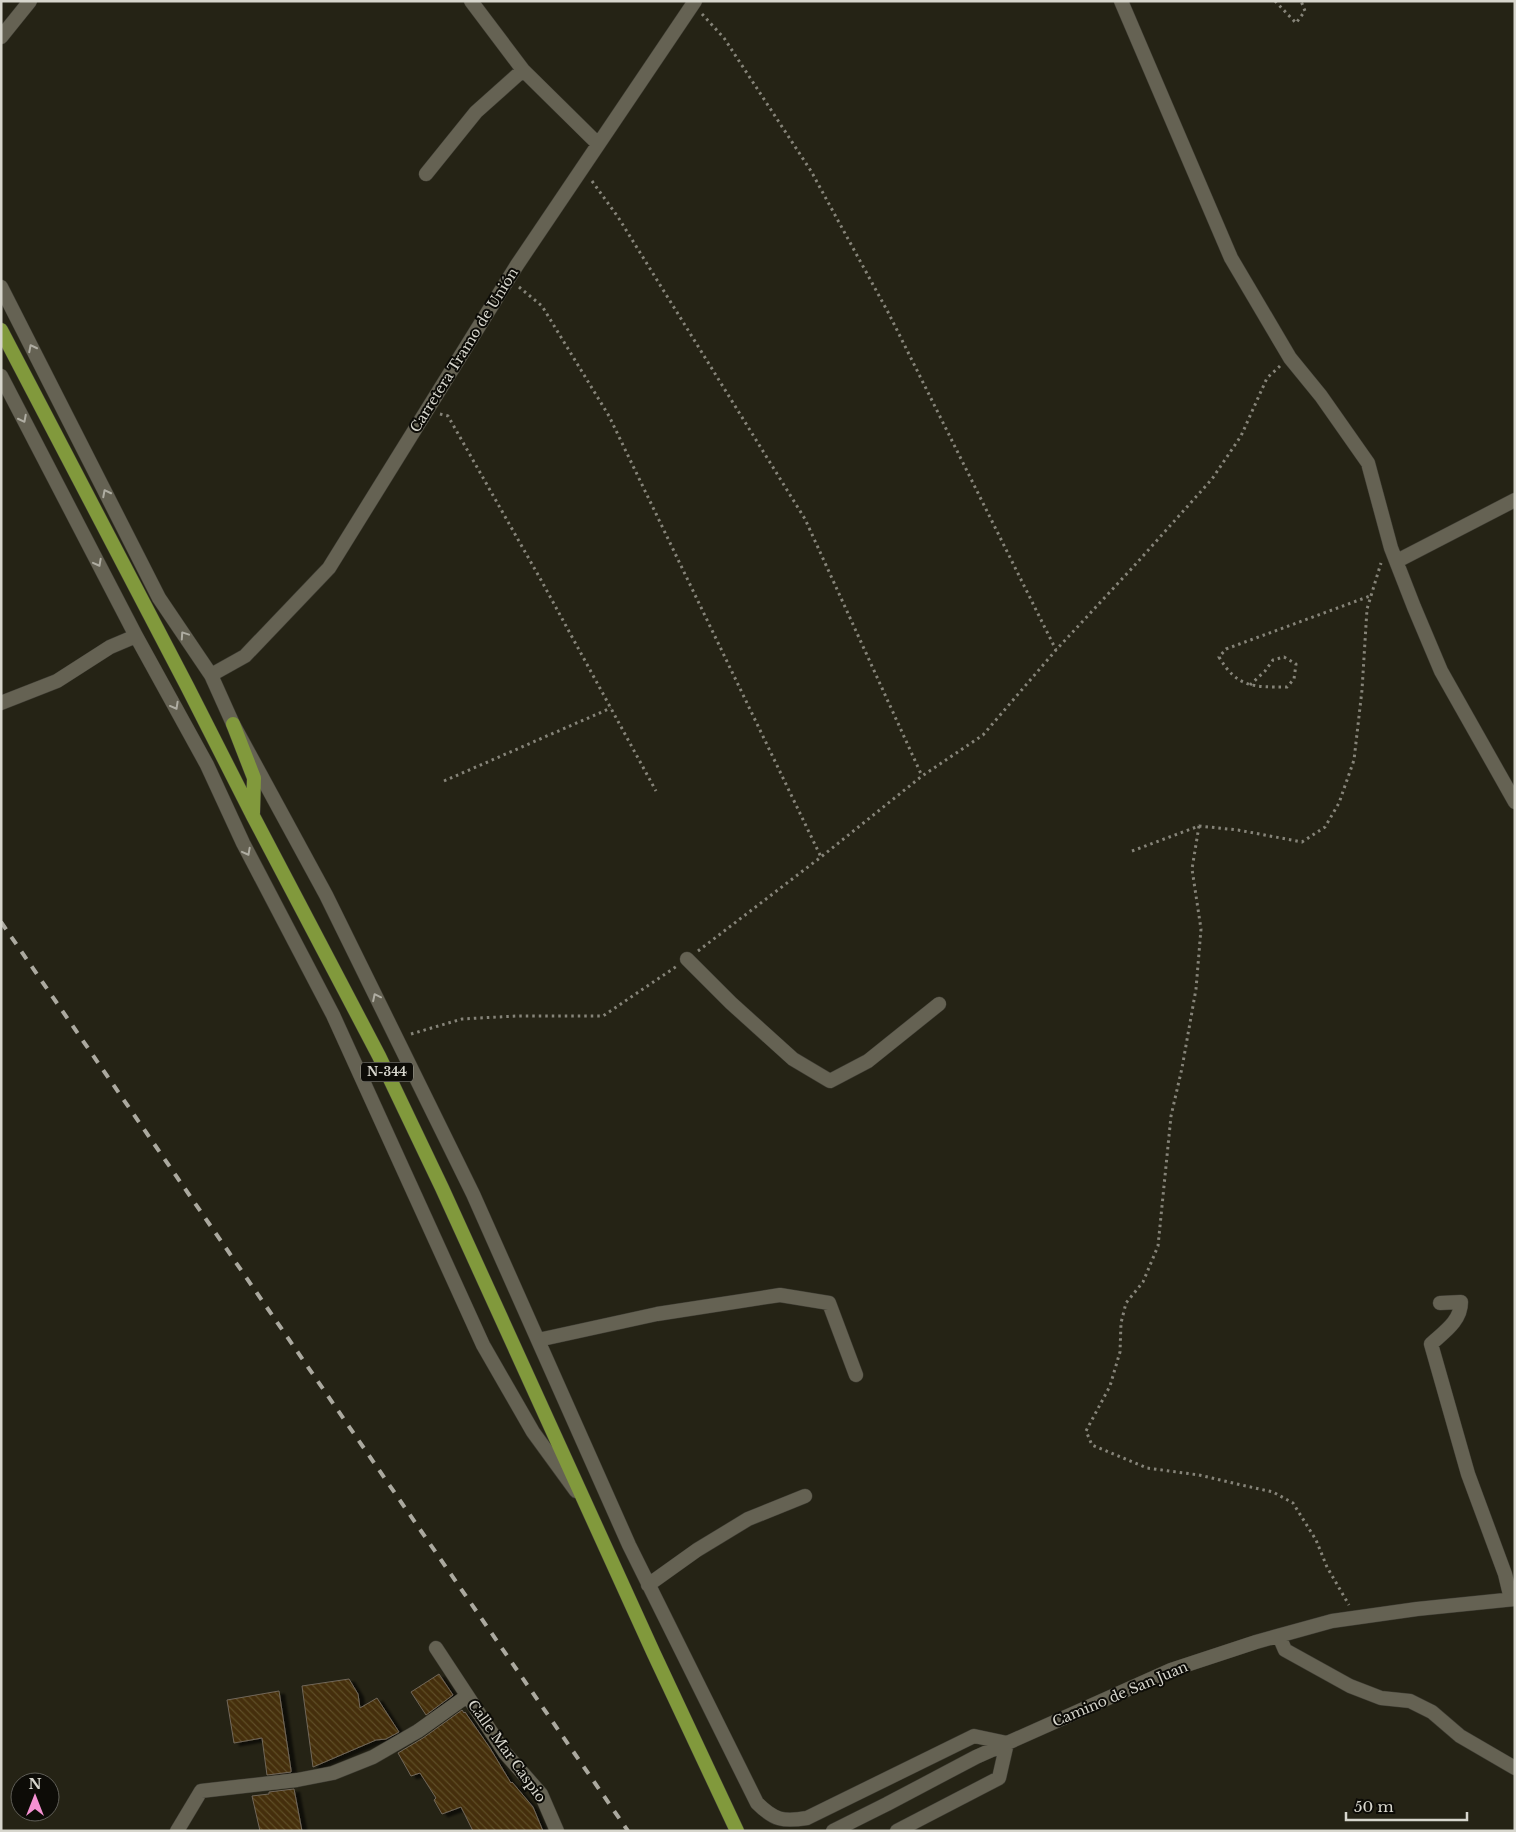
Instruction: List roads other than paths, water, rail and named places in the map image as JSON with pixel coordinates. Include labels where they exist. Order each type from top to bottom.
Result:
[{"type":"highway","name":"N-344","points":[[1,330],[379,1056],[442,1188],[654,1654],[737,1831]]},
{"type":"highway","points":[[233,724],[254,778],[253,816]]},
{"type":"street","points":[[1,37],[30,1]]},
{"type":"street","points":[[471,1],[523,70],[598,144]]},
{"type":"street","points":[[1121,1],[1231,258],[1290,358],[1321,396],[1368,463],[1396,561],[1441,670],[1515,802]]},
{"type":"street","name":"Carretera Tramo de Unión","points":[[211,675],[245,656],[329,568],[508,278],[694,3]]},
{"type":"street","points":[[426,174],[476,112],[523,70]]},
{"type":"street","points":[[1,287],[159,598],[211,675],[233,724],[326,895],[473,1194],[629,1545],[757,1803],[766,1812],[778,1819],[807,1818],[974,1736],[1007,1743],[999,1778],[896,1831]]},
{"type":"street","points":[[1,376],[136,636],[207,765],[243,843],[333,1015],[483,1345],[534,1432],[586,1505]]},
{"type":"street","points":[[1396,561],[1515,500]]},
{"type":"street","points":[[1,702],[57,681],[110,647],[136,636]]},
{"type":"street","points":[[688,959],[731,1003],[792,1059],[830,1081],[868,1061],[939,1004]]},
{"type":"street","points":[[538,1340],[657,1314],[780,1295],[829,1303],[856,1375]]},
{"type":"street","points":[[1440,1303],[1461,1302],[1461,1311],[1452,1326],[1431,1344],[1468,1474],[1513,1599]]},
{"type":"street","points":[[648,1585],[697,1550],[748,1519],[805,1496]]},
{"type":"street","name":"Camino de San Juan","points":[[833,1831],[976,1757],[1171,1670],[1332,1621],[1417,1609],[1513,1599]]},
{"type":"street","points":[[1279,1636],[1285,1650],[1350,1686],[1381,1698],[1410,1701],[1432,1712],[1460,1736],[1515,1768]]},
{"type":"street","name":"Calle Mar Caspio","points":[[436,1648],[505,1753],[541,1794],[556,1831]]},
{"type":"street","points":[[176,1831],[201,1791],[297,1780],[333,1773],[373,1757],[410,1736],[467,1696]]},
{"type":"railway","points":[[1,922],[628,1831]]}]
